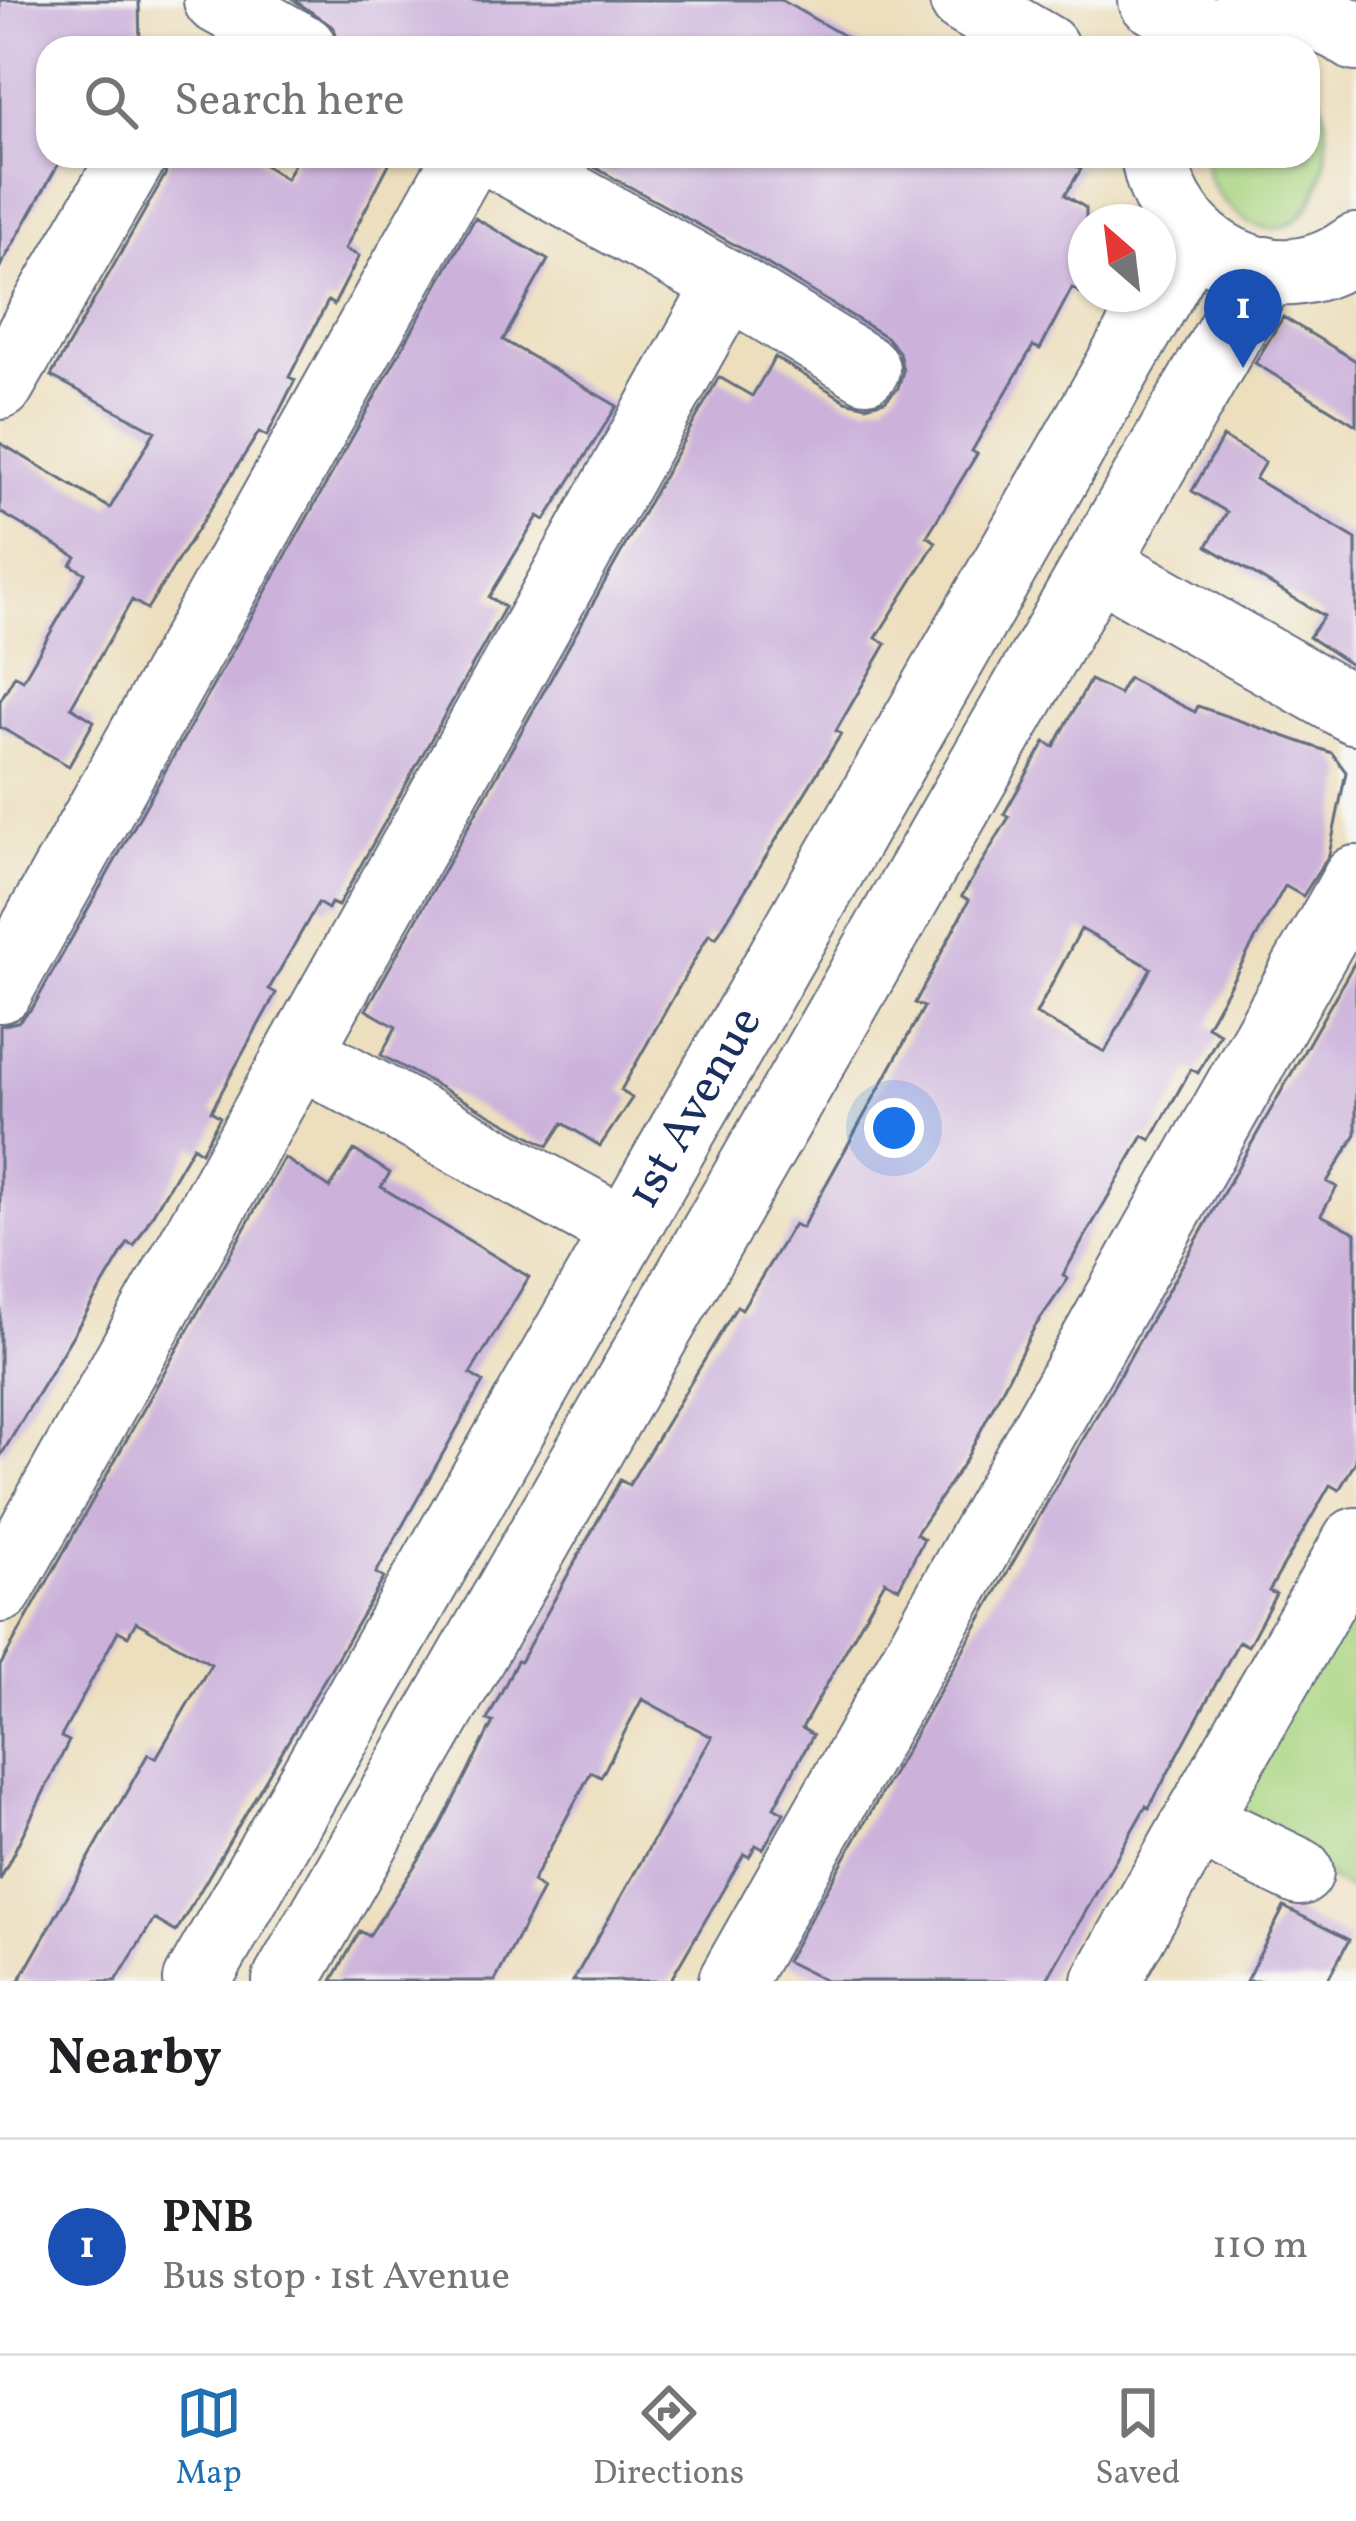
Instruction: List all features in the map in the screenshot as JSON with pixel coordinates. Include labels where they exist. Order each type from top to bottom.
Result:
[{"type":"street","points":[[963,0],[1024,36]]},
{"type":"street","points":[[1152,0],[1198,36]]},
{"type":"street","points":[[1213,36],[1237,22],[1297,7],[1356,38]]},
{"type":"street","points":[[214,13],[272,36]]},
{"type":"street","points":[[0,386],[126,168]]},
{"type":"street","points":[[0,989],[460,168]]},
{"type":"street","points":[[519,168],[728,284],[866,370]]},
{"type":"street","points":[[1156,168],[1171,210],[1193,236],[1226,259],[1265,270],[1294,271],[1322,265],[1356,247]]},
{"type":"street","name":"1st Avenue","points":[[197,1981],[1193,236]]},
{"type":"street","points":[[286,1981],[1265,270]]},
{"type":"street","points":[[3,1577],[728,284]]},
{"type":"street","points":[[1097,564],[1356,711]]},
{"type":"street","points":[[852,832],[921,873]]},
{"type":"street","points":[[732,1981],[1356,879]]},
{"type":"street","points":[[299,1053],[625,1231]]},
{"type":"street","points":[[1106,1981],[1356,1541]]},
{"type":"street","points":[[1197,1822],[1300,1872]]},
{"type":"green space","points":[[1320,100],[1327,134],[1324,166],[1315,194],[1300,216],[1280,227],[1256,225],[1228,205],[1207,168],[1320,168]]},
{"type":"green space","points":[[1356,1568],[1356,1893],[1213,1815]]},
{"type":"building","points":[[0,0],[139,0],[140,36],[36,36],[36,168],[56,168],[0,267]]},
{"type":"building","points":[[294,0],[781,0],[844,36],[336,36],[334,28]]},
{"type":"building","points":[[167,168],[269,168],[286,179],[292,168],[387,168],[345,249],[359,256],[334,305],[328,301],[289,377],[295,380],[267,436],[259,432],[147,609],[132,600],[71,707],[94,721],[69,766],[0,727],[0,701],[15,675],[23,680],[85,573],[71,565],[76,557],[0,512],[0,443],[110,508],[155,431],[51,376]]},
{"type":"building","points":[[596,168],[1079,168],[1065,195],[1080,204],[1068,204],[1068,296],[1040,349],[1033,346],[972,451],[977,454],[927,536],[936,542],[876,638],[886,644],[836,731],[841,734],[716,938],[709,934],[621,1090],[632,1098],[600,1146],[563,1123],[548,1146],[381,1055],[396,1027],[366,1010],[719,377],[752,396],[775,357],[846,401],[866,406],[885,401],[898,388],[903,371],[899,352],[886,337],[746,251]]},
{"type":"building","points":[[475,218],[548,260],[503,340],[617,406],[545,520],[538,516],[489,597],[505,607],[338,906],[331,903],[328,909],[318,903],[269,989],[276,993],[211,1111],[220,1117],[201,1152],[193,1146],[134,1246],[128,1243],[0,1457],[0,1026],[18,1022],[33,1007]]},
{"type":"building","points":[[1283,317],[1356,361],[1356,425],[1255,363]]},
{"type":"building","points":[[1223,437],[1265,462],[1255,479],[1356,539],[1356,668],[1309,637],[1324,616],[1207,546],[1227,512],[1192,491]]},
{"type":"building","points":[[1128,678],[1195,712],[1198,706],[1332,753],[1346,772],[1329,855],[1303,896],[1285,886],[1207,1026],[1220,1033],[1198,1073],[1191,1069],[1151,1140],[1143,1136],[965,1461],[916,1534],[924,1539],[899,1588],[885,1581],[802,1728],[813,1735],[774,1807],[784,1813],[763,1849],[756,1845],[749,1857],[744,1854],[670,1981],[573,1981],[712,1737],[642,1699],[601,1777],[591,1772],[532,1882],[543,1889],[495,1981],[332,1981],[360,1931],[369,1936],[438,1830],[493,1722],[487,1720],[517,1661],[620,1480],[629,1485],[737,1306],[742,1309],[794,1224],[802,1228],[924,1007],[915,1003],[969,900],[962,896],[1009,817],[1004,814],[1045,742],[1054,747],[1090,680],[1119,694]],"holes":[[[1081,929],[1151,968],[1105,1052],[1036,1014]]]},
{"type":"building","points":[[1356,960],[1356,1134],[1327,1182],[1337,1187],[1321,1215],[1356,1233],[1356,1461],[1339,1490],[1330,1485],[1269,1591],[1276,1594],[1248,1646],[1239,1641],[1149,1808],[1146,1806],[1046,1981],[826,1981],[786,1961]]},
{"type":"building","points":[[354,1150],[390,1173],[381,1187],[529,1277],[470,1374],[483,1382],[376,1573],[384,1578],[176,1932],[154,1919],[116,1981],[19,1981],[148,1754],[156,1758],[211,1664],[136,1622],[128,1636],[118,1631],[61,1737],[69,1741],[0,1880],[0,1666],[284,1158],[330,1188]]},
{"type":"building","points":[[1284,1907],[1349,1940],[1327,1981],[1246,1981]]},
{"type":"place","name":"PNB","points":[[1243,368]]}]
